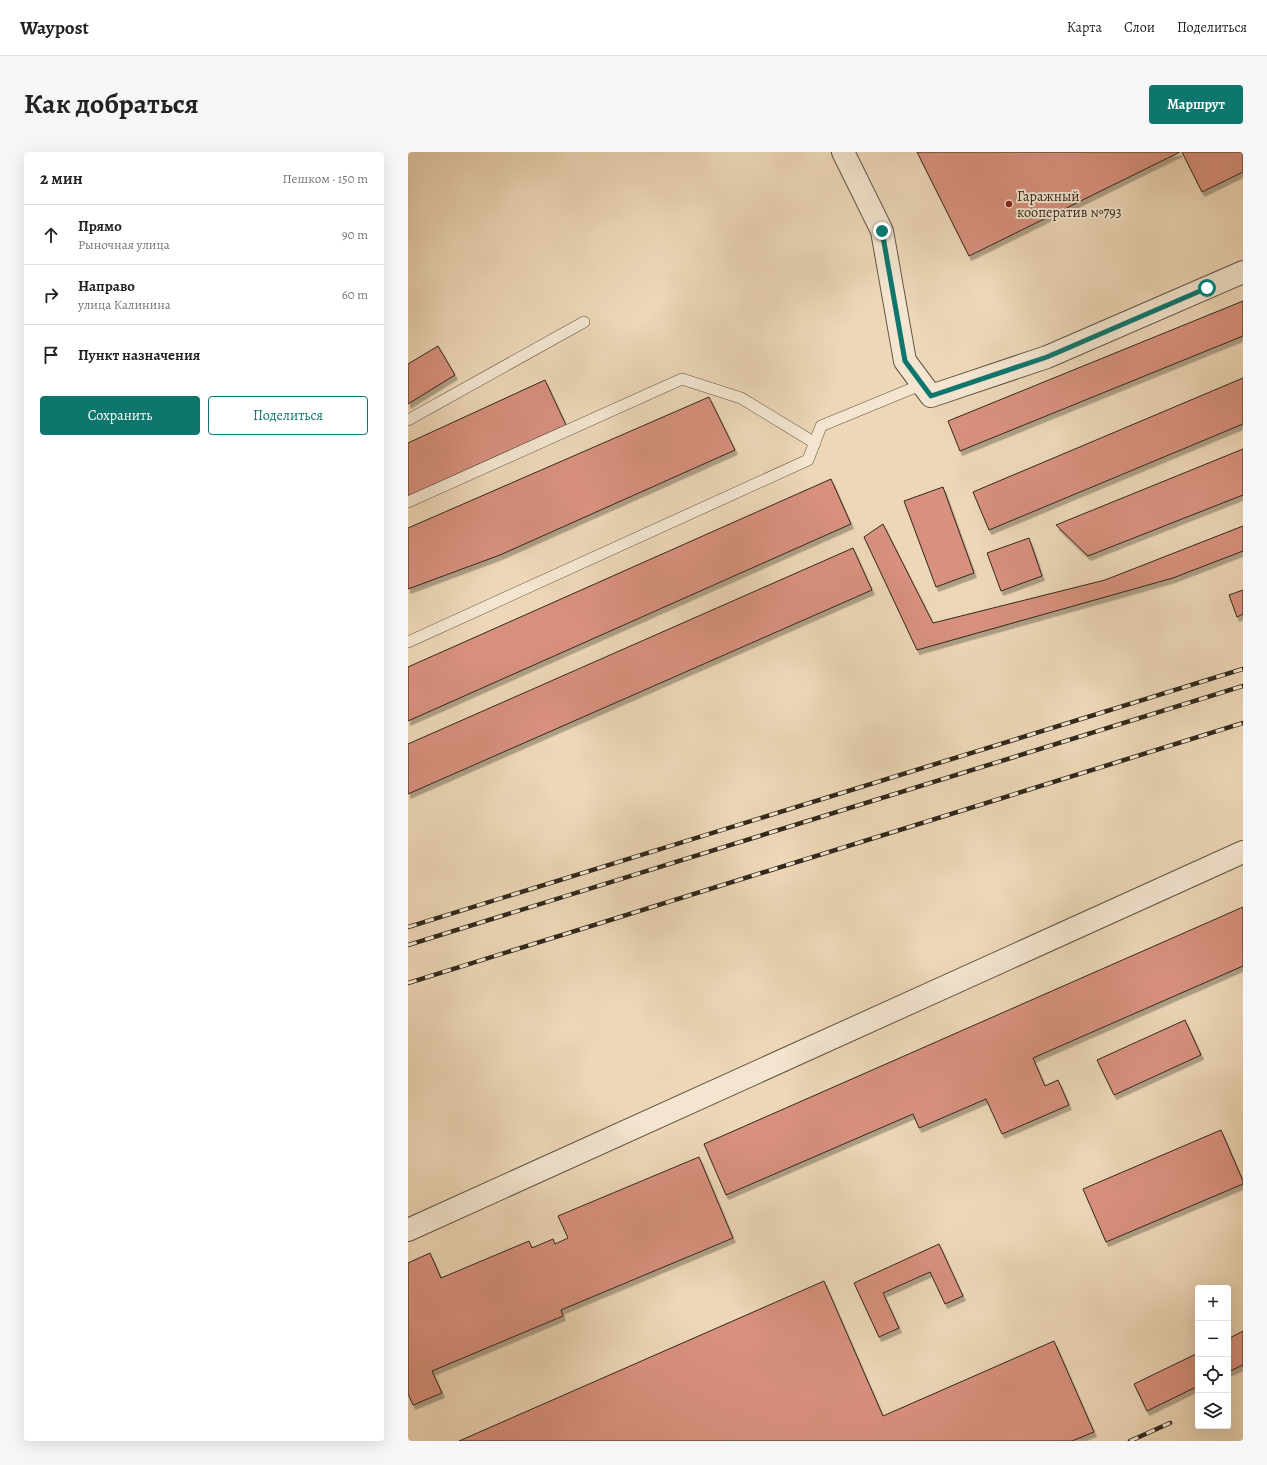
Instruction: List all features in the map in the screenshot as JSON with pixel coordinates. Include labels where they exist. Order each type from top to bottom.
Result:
[{"type":"street","points":[[843,152],[882,231],[905,361],[927,390],[1047,357],[1243,272]]},
{"type":"street","points":[[408,1230],[1243,852]]},
{"type":"lane","points":[[408,420],[584,322]]},
{"type":"lane","points":[[408,502],[682,379],[742,398],[815,443]]},
{"type":"lane","points":[[408,642],[808,460],[821,426],[927,390]]},
{"type":"building","name":"Гаражный кооператив №793","points":[[917,152],[1180,152],[969,256]]},
{"type":"building","points":[[1182,152],[1243,152],[1243,172],[1202,192]]},
{"type":"building","points":[[1243,301],[1243,336],[960,451],[948,421]]},
{"type":"building","points":[[438,346],[455,375],[408,404],[408,364]]},
{"type":"building","points":[[1243,378],[1243,424],[989,530],[973,492]]},
{"type":"building","points":[[545,380],[566,425],[408,496],[408,443]]},
{"type":"building","points":[[709,397],[735,450],[500,555],[408,589],[408,528]]},
{"type":"building","points":[[1243,449],[1243,495],[1088,556],[1056,525]]},
{"type":"building","points":[[831,479],[851,524],[408,721],[408,667]]},
{"type":"building","points":[[943,487],[974,573],[936,587],[904,501]]},
{"type":"building","points":[[883,524],[933,623],[1105,580],[1243,526],[1243,551],[1173,578],[917,650],[864,537]]},
{"type":"building","points":[[1029,538],[1042,576],[1001,591],[987,553]]},
{"type":"building","points":[[853,548],[872,590],[408,794],[408,744]]},
{"type":"building","points":[[1243,590],[1243,614],[1237,617],[1229,595]]},
{"type":"building","points":[[1243,907],[1243,966],[1033,1058],[1045,1086],[1058,1080],[1069,1105],[1002,1134],[986,1099],[919,1128],[913,1114],[726,1195],[704,1144]]},
{"type":"building","points":[[1185,1020],[1201,1055],[1114,1095],[1097,1060]]},
{"type":"building","points":[[1221,1130],[1243,1184],[1106,1242],[1083,1189]]},
{"type":"building","points":[[699,1157],[733,1238],[561,1310],[563,1316],[432,1371],[442,1393],[413,1405],[408,1394],[408,1263],[430,1253],[441,1278],[529,1241],[532,1248],[553,1239],[555,1244],[568,1238],[558,1216]]},
{"type":"building","points":[[939,1244],[963,1296],[945,1304],[930,1272],[883,1293],[899,1328],[879,1337],[854,1283]]},
{"type":"building","points":[[824,1281],[883,1416],[1054,1341],[1094,1432],[1072,1441],[459,1441]]},
{"type":"building","points":[[1243,1331],[1243,1365],[1231,1371],[1231,1357],[1231,1337]]},
{"type":"building","points":[[1195,1354],[1195,1387],[1147,1411],[1134,1384]]},
{"type":"railway","points":[[408,927],[1243,669]]},
{"type":"railway","points":[[408,945],[1243,686]]},
{"type":"railway","points":[[408,983],[1243,723]]},
{"type":"railway","points":[[1130,1441],[1170,1423]]},
{"type":"place","name":"Гаражный кооператив №793","points":[[1009,204]]},
{"type":"route","points":[[882,231],[905,361],[931,396],[1047,357],[1207,288]]}]
